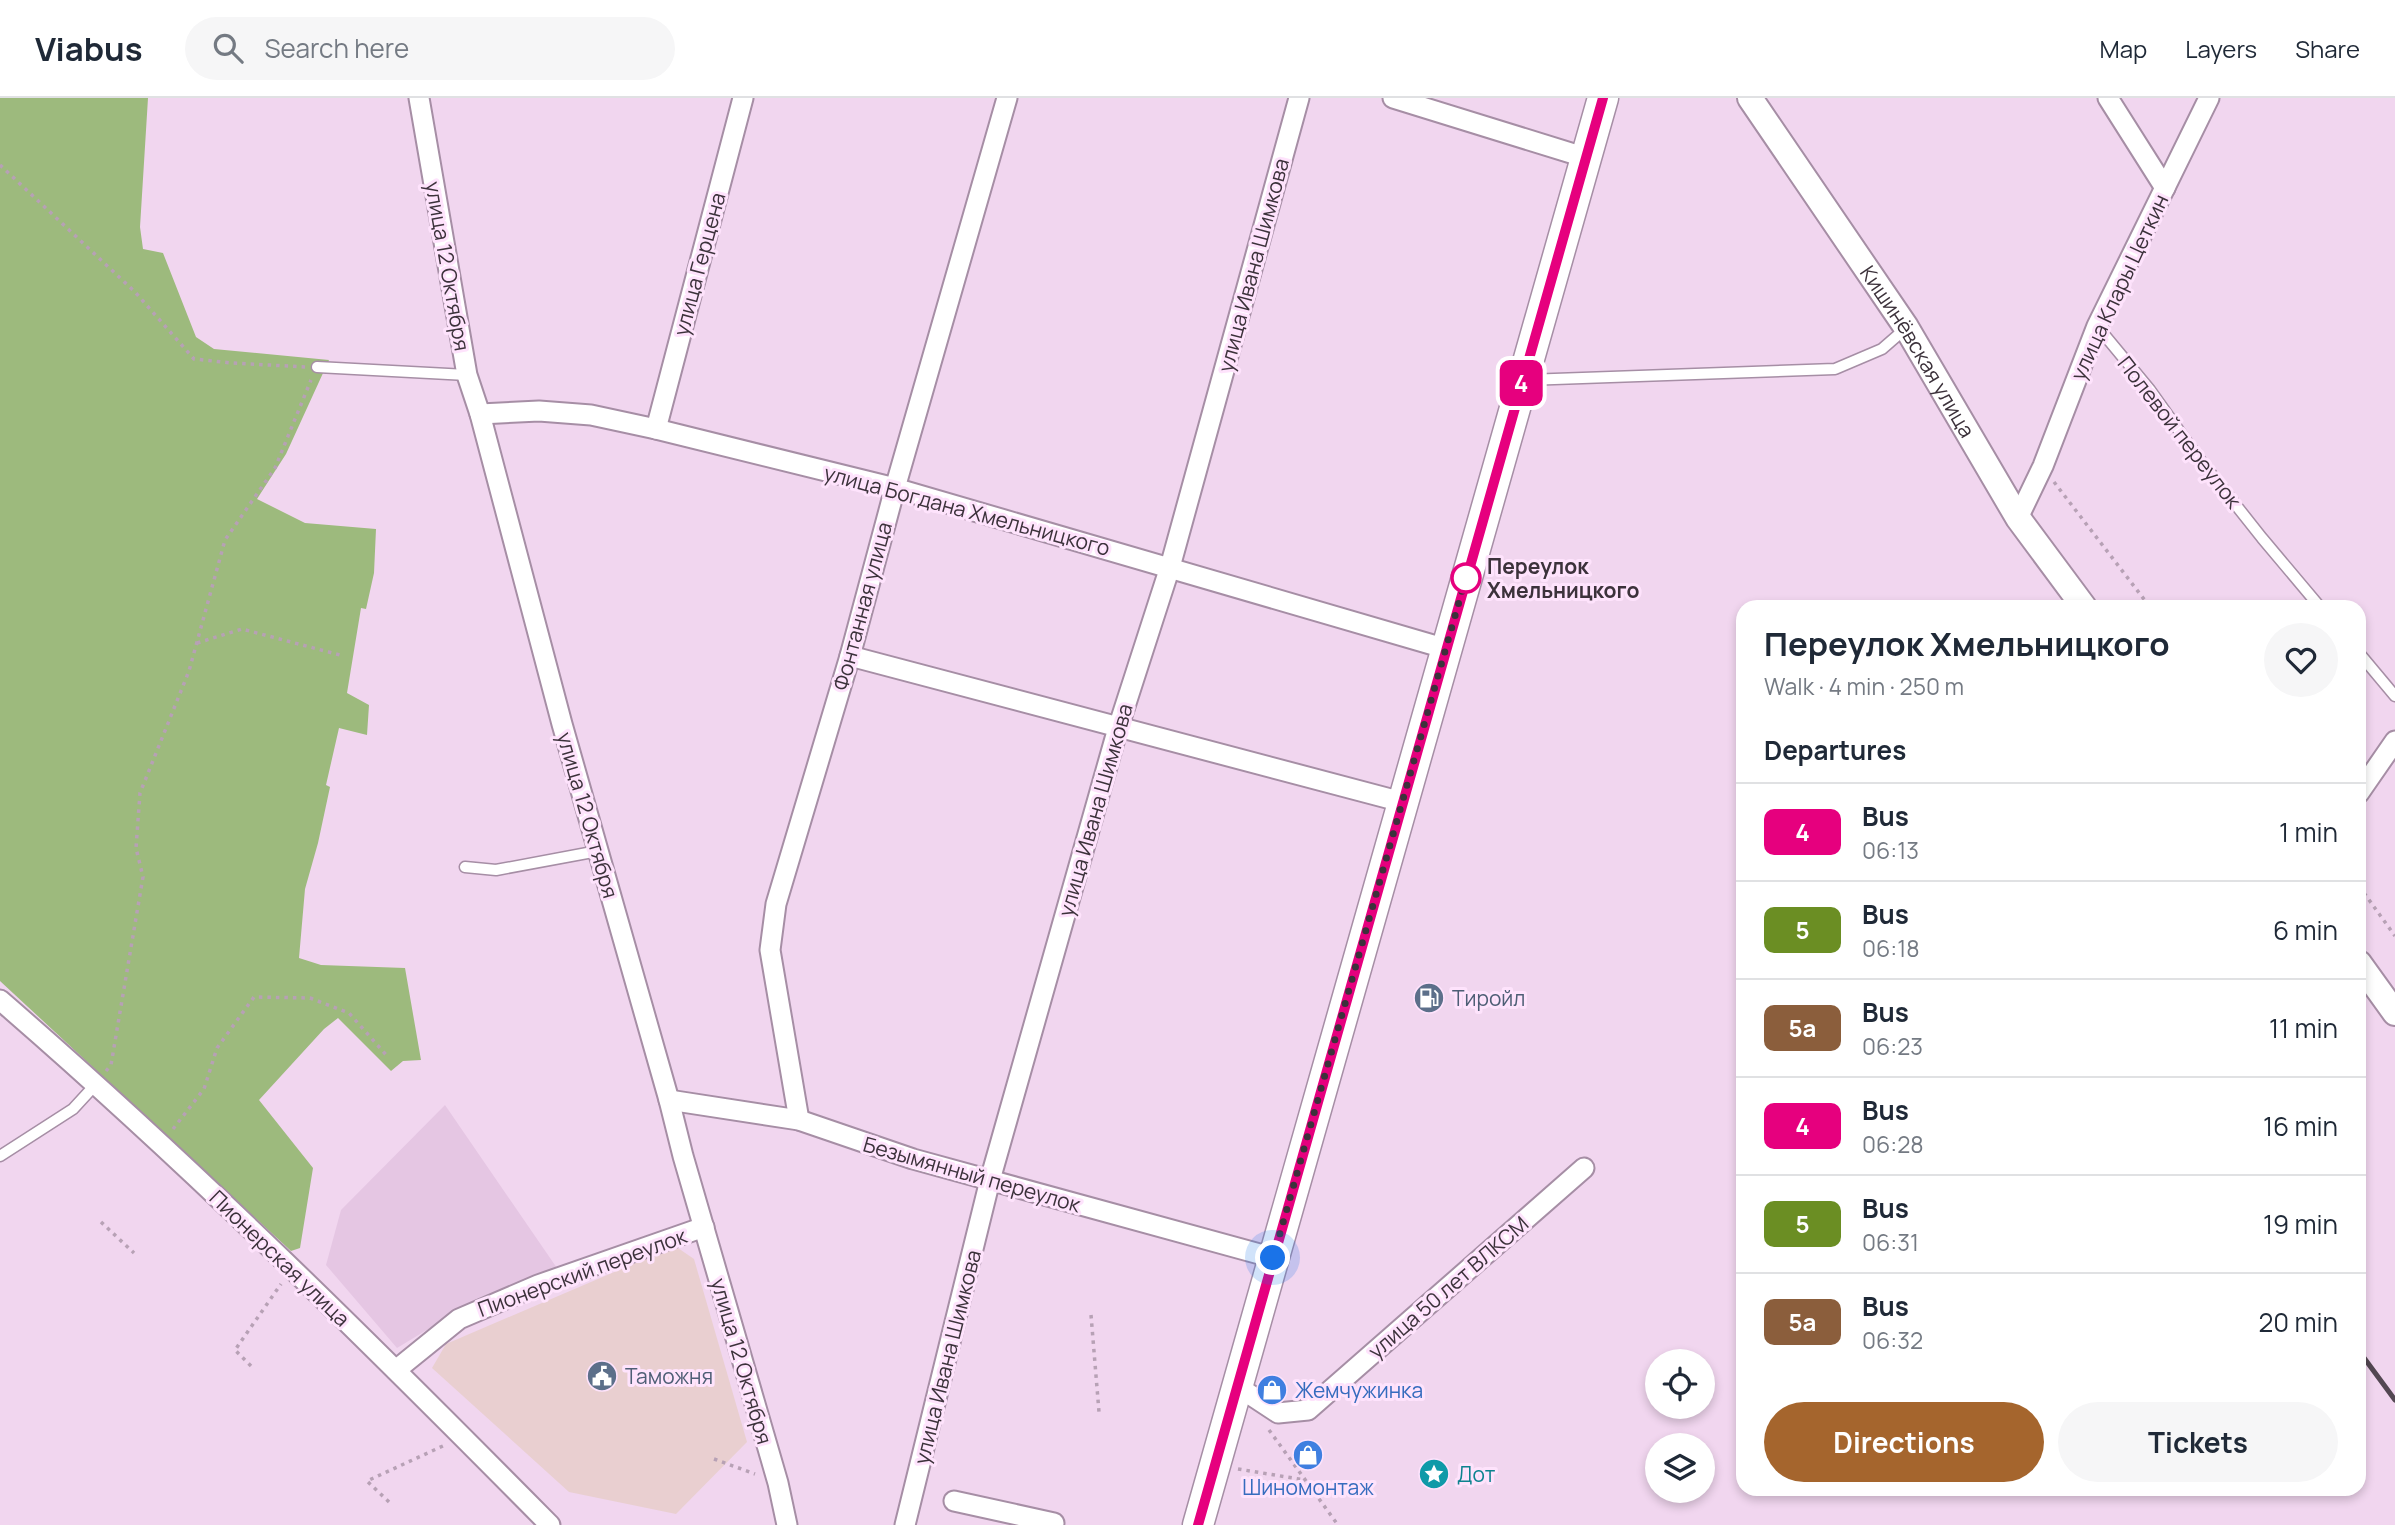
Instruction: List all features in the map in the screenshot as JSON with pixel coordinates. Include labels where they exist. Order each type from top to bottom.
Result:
[{"type":"main road","points":[[1198,1525],[1603,98]]},
{"type":"street","name":"улица 12 Октября","points":[[419,98],[467,375],[480,414],[598,851],[778,1483],[787,1525]]},
{"type":"street","name":"улица Герцена","points":[[656,429],[743,98]]},
{"type":"street","name":"Фонтанная улица","points":[[799,1120],[770,950],[776,904],[1007,98]]},
{"type":"street","name":"улица Ивана Шимкова","points":[[905,1525],[990,1180],[1118,728],[1170,567],[1299,98]]},
{"type":"street","points":[[1393,98],[1587,158]]},
{"type":"street","name":"Кишинёвская улица","points":[[1750,98],[1906,327],[2018,518],[2079,600]]},
{"type":"street","points":[[2108,98],[2165,188]]},
{"type":"street","name":"улица Клары Цеткин","points":[[2018,518],[2043,466],[2097,326],[2209,98]]},
{"type":"street","name":"улица Богдана Хмельницкого","points":[[480,414],[539,411],[578,414],[656,429],[895,488],[1447,649]]},
{"type":"street","points":[[849,656],[1402,802]]},
{"type":"street","points":[[2366,783],[2395,741]]},
{"type":"street","points":[[2366,973],[2395,1013]]},
{"type":"street","name":"Пионерская улица","points":[[0,1000],[170,1152],[396,1370],[550,1525]]},
{"type":"street","name":"Безымянный переулок","points":[[669,1100],[799,1120],[913,1159],[1273,1258]]},
{"type":"street","name":"улица 50 лет ВЛКСМ","points":[[1237,1386],[1278,1413],[1308,1409],[1584,1168]]},
{"type":"street","name":"Пионерский переулок","points":[[396,1370],[459,1319],[538,1285],[704,1227]]},
{"type":"street","points":[[954,1502],[1054,1523]]},
{"type":"lane","name":"Полевой переулок","points":[[2097,326],[2150,390],[2197,456],[2314,600]]},
{"type":"lane","points":[[1521,380],[1835,369],[1882,349],[1906,327]]},
{"type":"lane","points":[[317,367],[467,375]]},
{"type":"lane","points":[[2366,661],[2395,696]]},
{"type":"lane","points":[[465,867],[496,870],[598,851]]},
{"type":"lane","points":[[0,1156],[73,1109],[97,1084]]},
{"type":"path","points":[[0,165],[135,292],[194,359],[317,367],[304,392],[275,468],[225,540],[189,671],[140,793],[136,848],[143,877],[111,1065],[97,1084]]},
{"type":"path","points":[[2043,466],[2145,600]]},
{"type":"path","points":[[197,643],[242,629],[340,655]]},
{"type":"path","points":[[2366,896],[2395,936]]},
{"type":"path","points":[[170,1152],[173,1126],[204,1089],[217,1048],[254,997],[310,998],[349,1013],[388,1056]]},
{"type":"path","points":[[101,1222],[134,1253]]},
{"type":"path","points":[[251,1366],[235,1350],[291,1270]]},
{"type":"path","points":[[1091,1315],[1099,1412]]},
{"type":"path","points":[[1268,1428],[1338,1525]]},
{"type":"path","points":[[389,1502],[367,1481],[463,1437]]},
{"type":"path","points":[[715,1459],[778,1483]]},
{"type":"path","points":[[1215,1466],[1305,1480]]},
{"type":"shaded area","points":[[445,1105],[559,1271],[458,1311],[397,1348],[326,1265],[341,1210]]},
{"type":"shaded area","points":[[675,1246],[694,1259],[747,1442],[676,1514],[569,1492],[432,1368],[446,1344]]},
{"type":"green space","points":[[0,98],[148,98],[140,227],[143,249],[163,253],[196,337],[214,349],[329,360],[286,454],[257,499],[305,523],[376,529],[374,573],[366,609],[361,608],[347,693],[369,705],[367,735],[339,728],[326,785],[330,787],[305,889],[299,958],[321,965],[405,968],[421,1060],[403,1061],[391,1071],[338,1018],[324,1029],[259,1100],[313,1168],[300,1248],[291,1251],[0,981]]},
{"type":"railway","points":[[2366,1361],[2395,1400]]},
{"type":"bus line","name":"4","points":[[1198,1525],[1603,98]]},
{"type":"place","name":"Переулок Хмельницкого","points":[[1466,578]]},
{"type":"place","name":"Тиройл","points":[[1429,998]]},
{"type":"place","name":"Таможня","points":[[602,1376]]},
{"type":"place","name":"Жемчужинка","points":[[1272,1390]]},
{"type":"place","name":"Шиномонтаж","points":[[1308,1455]]},
{"type":"place","name":"Дот","points":[[1434,1474]]},
{"type":"route","points":[[1273,1258],[1468,570],[1466,578]]}]
